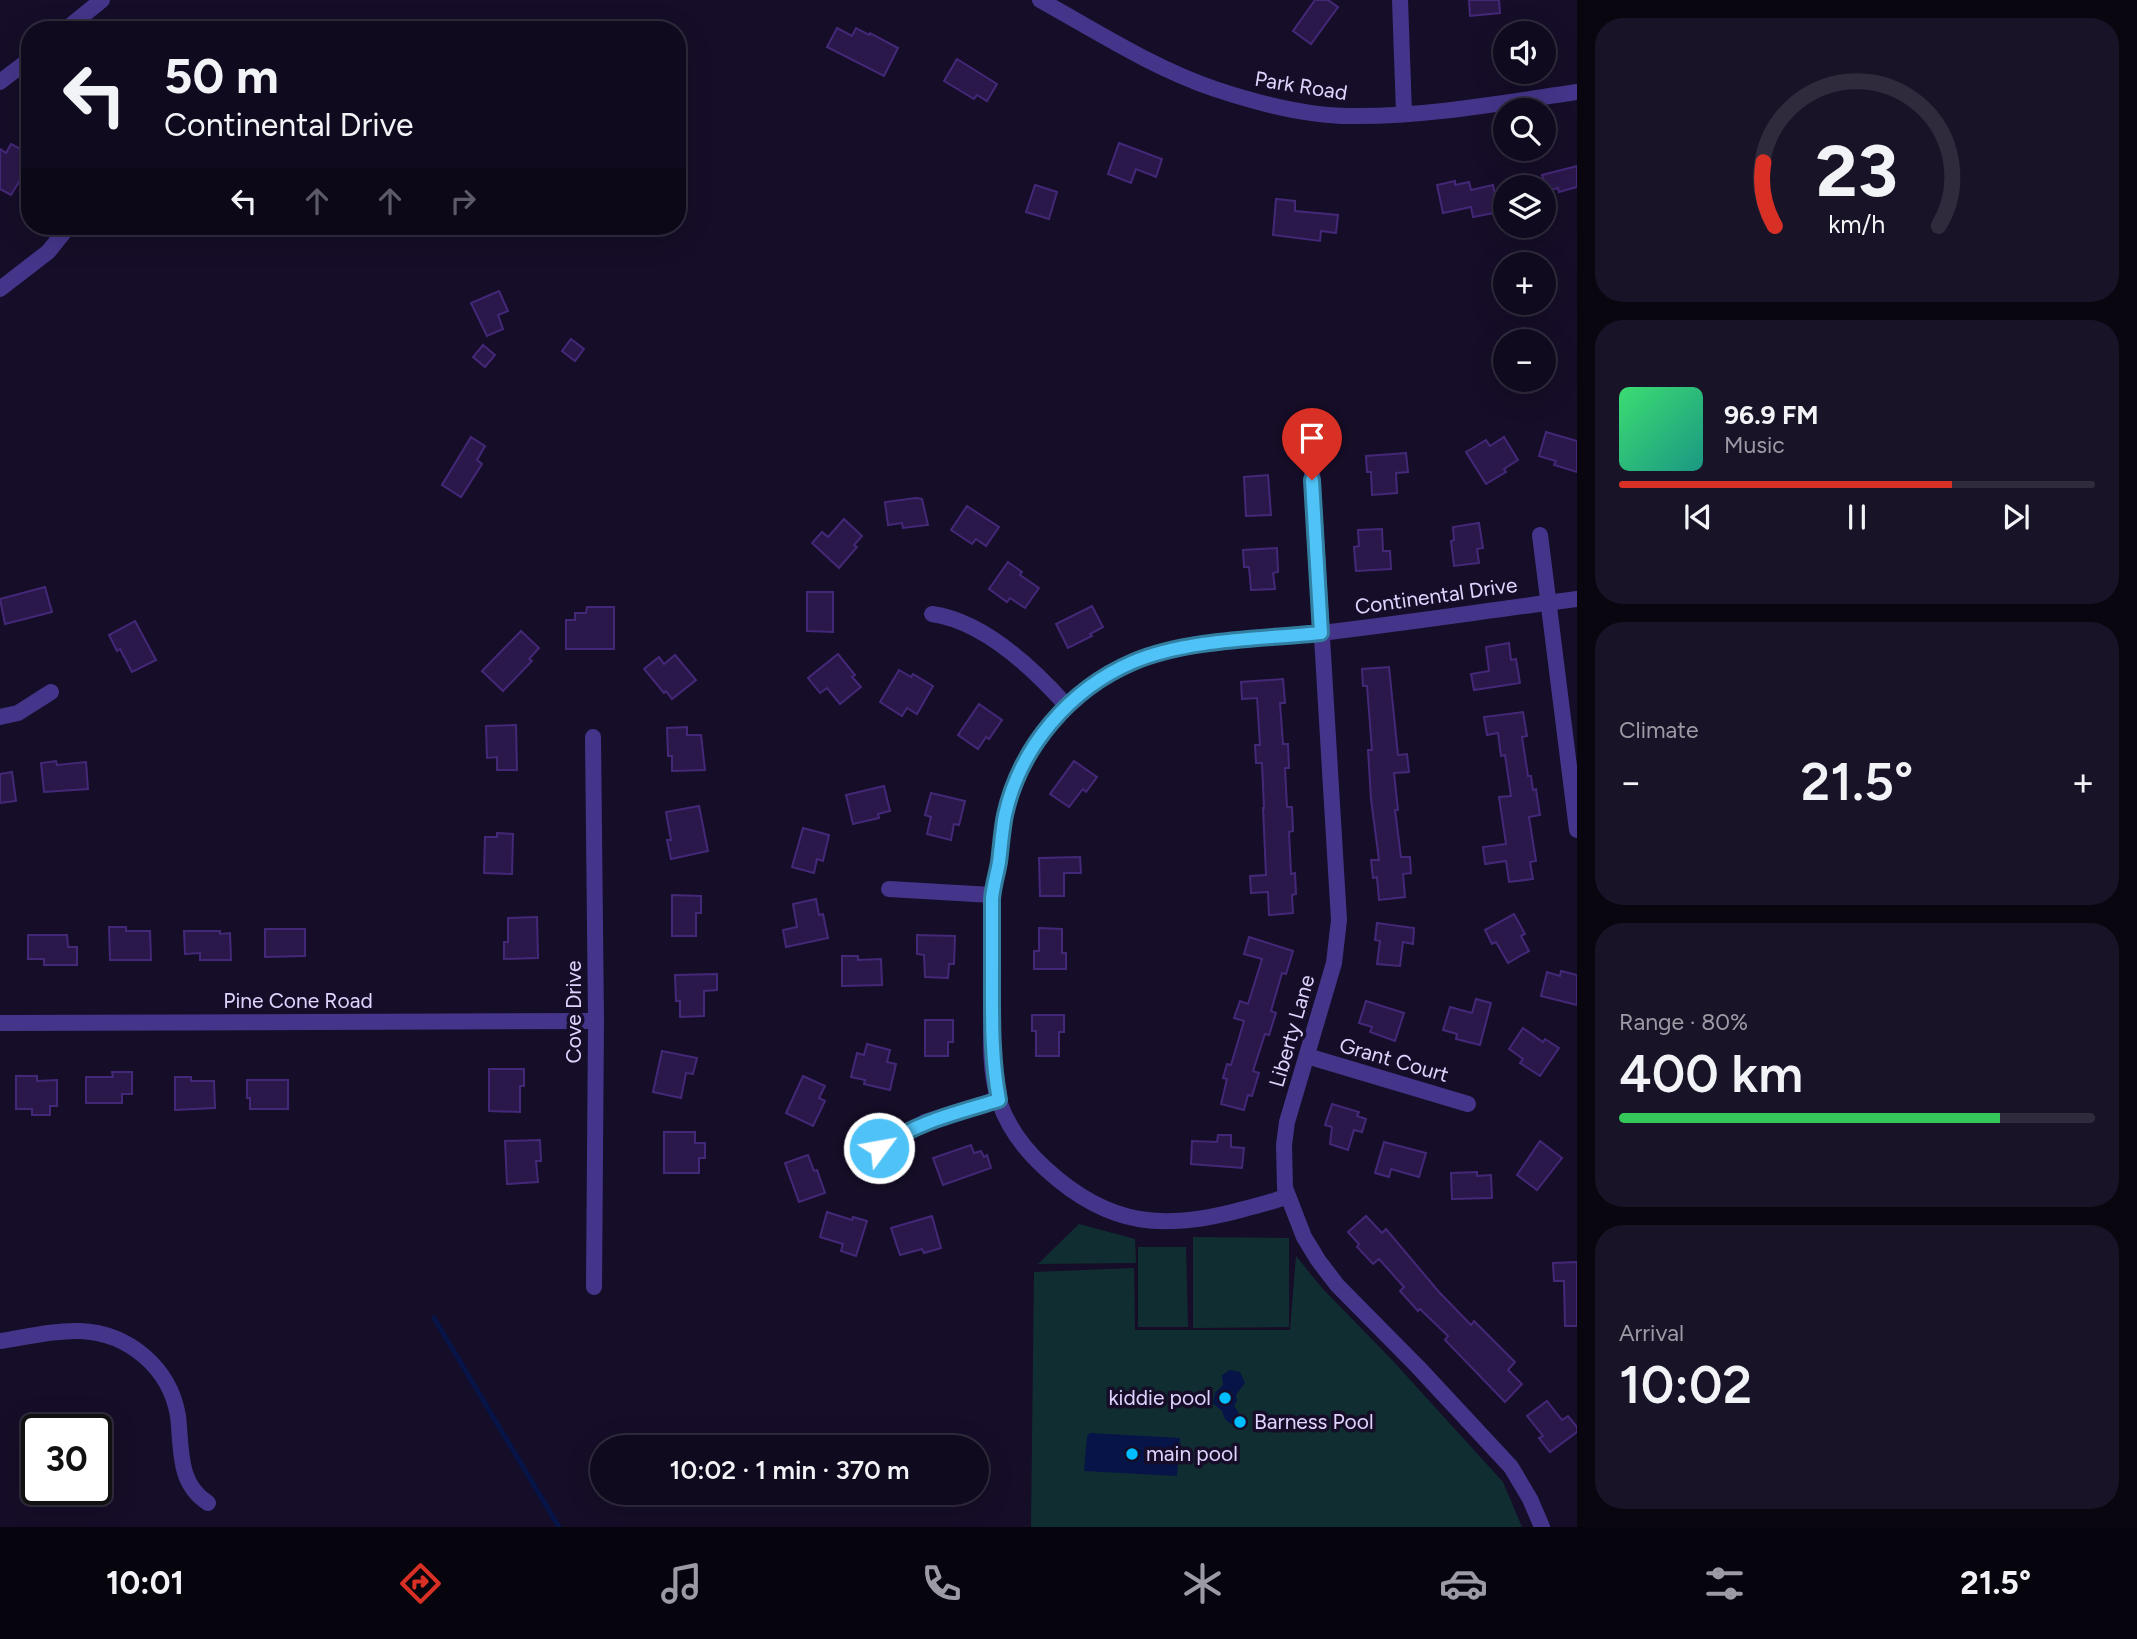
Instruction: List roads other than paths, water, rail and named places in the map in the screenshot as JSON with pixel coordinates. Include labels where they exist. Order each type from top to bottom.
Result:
[{"type":"street","points":[[76,21],[102,0]]},
{"type":"street","name":"Park Road","points":[[1040,0],[1170,70],[1213,88],[1252,100],[1319,113],[1350,116],[1404,113],[1577,92]]},
{"type":"street","points":[[1400,0],[1404,113]]},
{"type":"street","points":[[0,82],[21,66]]},
{"type":"street","points":[[0,289],[48,253],[62,235]]},
{"type":"street","name":"Liberty Lane","points":[[1311,455],[1339,920],[1334,963],[1287,1122],[1284,1168],[1287,1196],[1304,1237],[1337,1285],[1418,1367],[1511,1468],[1530,1499],[1542,1527]]},
{"type":"street","points":[[1540,535],[1577,830]]},
{"type":"street","name":"Continental Drive","points":[[1287,1196],[1198,1220],[1152,1221],[1107,1211],[1086,1201],[1023,1146],[1006,1118],[999,1100],[992,1061],[992,895],[1005,815],[1024,763],[1066,705],[1116,670],[1156,653],[1577,599]]},
{"type":"street","points":[[932,614],[961,621],[993,641],[1028,666],[1066,705]]},
{"type":"street","points":[[0,717],[18,713],[51,692]]},
{"type":"street","name":"Cove Drive","points":[[593,737],[596,1021],[594,1287]]},
{"type":"street","points":[[889,889],[992,895]]},
{"type":"street","name":"Pine Cone Road","points":[[0,1023],[596,1021]]},
{"type":"street","name":"Grant Court","points":[[1307,1056],[1468,1104]]},
{"type":"street","points":[[879,1148],[925,1122],[999,1100]]},
{"type":"street","points":[[0,1341],[81,1331],[111,1336],[136,1349],[163,1376],[172,1394],[183,1469],[192,1490],[208,1503]]},
{"type":"waterway","points":[[434,1318],[559,1527]]},
{"type":"place","name":"kiddie pool","points":[[1225,1398]]},
{"type":"place","name":"Barness Pool","points":[[1240,1422]]},
{"type":"place","name":"main pool","points":[[1132,1454]]}]
